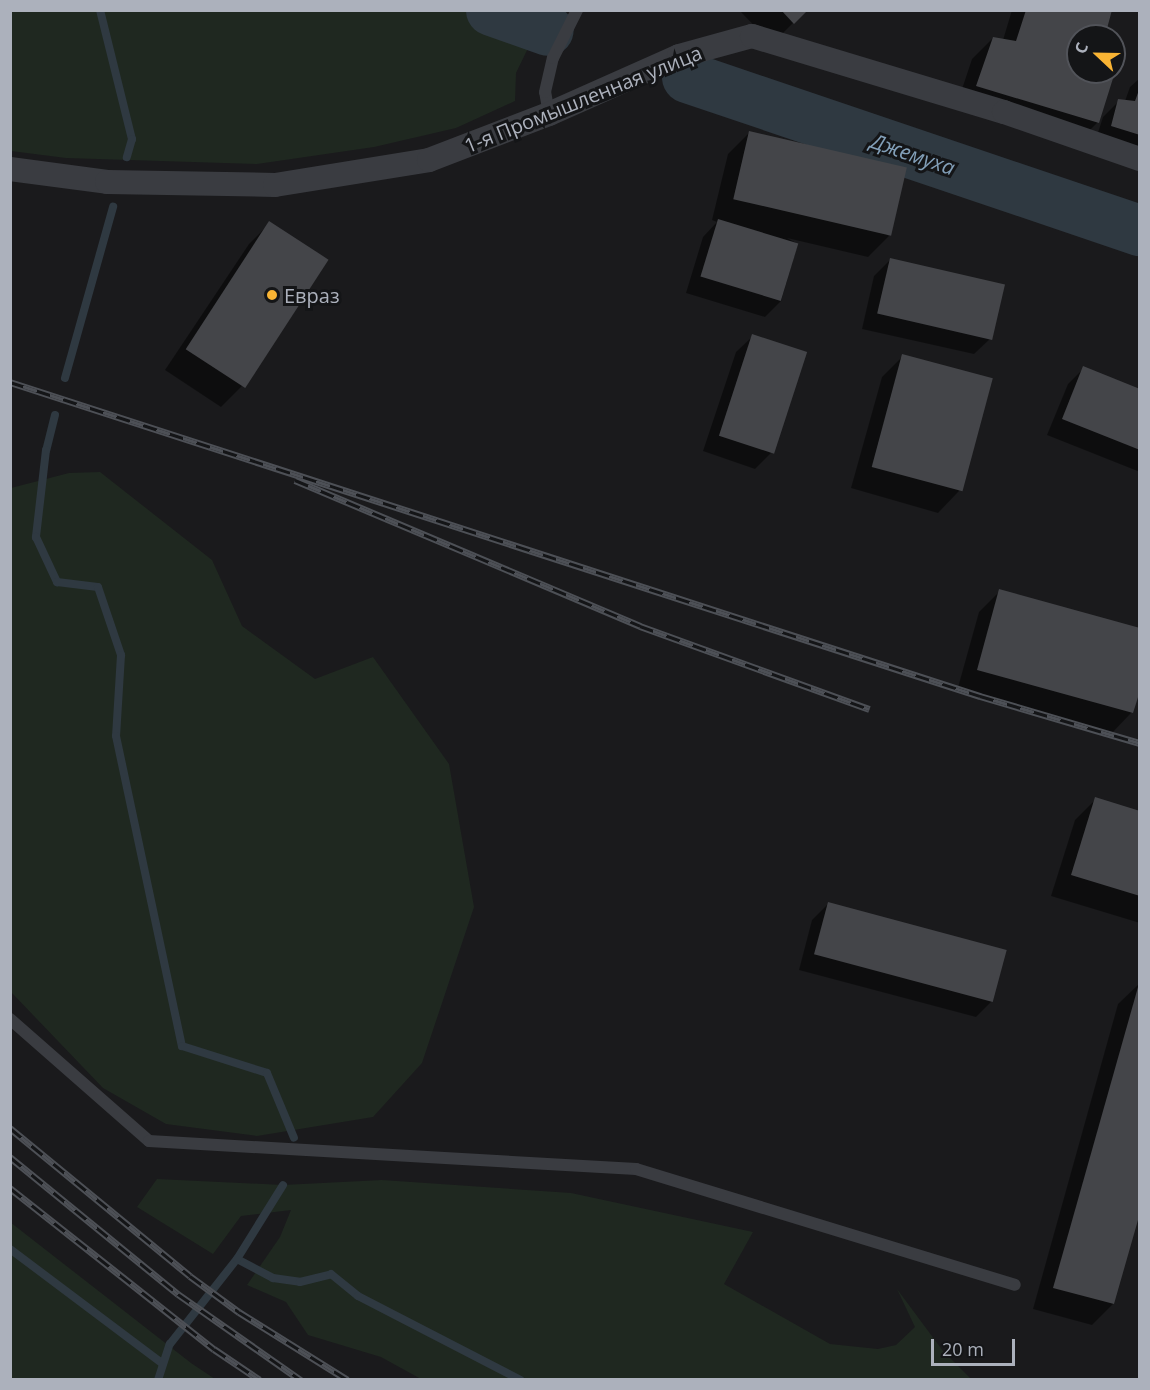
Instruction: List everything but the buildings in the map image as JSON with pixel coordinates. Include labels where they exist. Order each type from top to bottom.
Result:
[{"type":"street","name":"1-я Промышленная улица","points":[[10,169],[107,182],[275,185],[429,160],[549,114],[679,57],[752,36],[1004,112],[1140,159]]},
{"type":"lane","points":[[549,114],[545,92],[553,58],[577,10]]},
{"type":"lane","points":[[10,1019],[149,1141],[636,1169],[1015,1286]]},
{"type":"shaded area","points":[[11,10],[546,11],[516,73],[515,101],[456,128],[374,147],[257,164],[66,158],[11,151]]},
{"type":"shaded area","points":[[100,472],[212,560],[242,626],[315,679],[373,657],[449,764],[474,907],[422,1063],[373,1117],[257,1136],[166,1124],[103,1088],[11,992],[11,488],[69,473]]},
{"type":"shaded area","points":[[157,1179],[283,1185],[382,1180],[571,1193],[753,1232],[724,1284],[830,1344],[878,1349],[896,1345],[915,1327],[897,1289],[943,1351],[971,1379],[421,1379],[381,1357],[308,1335],[286,1302],[247,1285],[280,1237],[291,1210],[241,1216],[213,1254],[137,1207]]},
{"type":"shaded area","points":[[10,1222],[191,1363],[215,1379],[11,1379]]},
{"type":"waterway","points":[[100,10],[132,139],[127,157]]},
{"type":"waterway","name":"Джемуха","points":[[491,10],[548,30]]},
{"type":"waterway","name":"Джемуха","points":[[687,77],[1140,230]]},
{"type":"waterway","points":[[65,378],[113,207]]},
{"type":"waterway","points":[[55,415],[46,450],[36,537],[57,582],[98,587],[121,655],[116,736],[182,1046],[267,1073],[294,1138]]},
{"type":"waterway","points":[[158,1380],[170,1344],[237,1259],[283,1185]]},
{"type":"waterway","points":[[10,1249],[163,1364]]},
{"type":"waterway","points":[[237,1259],[273,1278],[300,1282],[331,1274],[358,1296],[521,1380]]},
{"type":"railway","points":[[10,382],[980,696],[1140,743]]},
{"type":"railway","points":[[295,480],[640,626],[869,709]]},
{"type":"railway","points":[[10,1128],[190,1276],[239,1312],[348,1380]]},
{"type":"railway","points":[[10,1157],[178,1294],[301,1380]]},
{"type":"railway","points":[[10,1188],[214,1349],[260,1380]]},
{"type":"place","name":"Евраз","points":[[272,295]]}]
